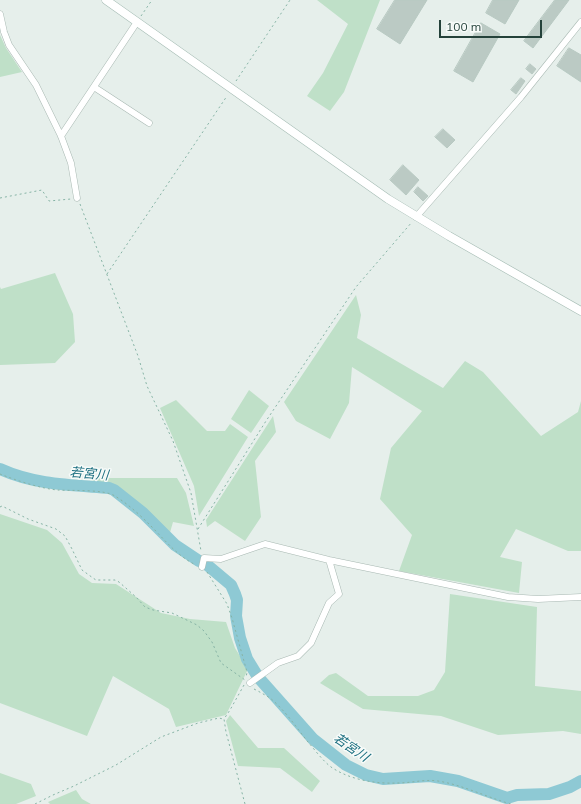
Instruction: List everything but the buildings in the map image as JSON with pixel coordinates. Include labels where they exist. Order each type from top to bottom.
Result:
[{"type":"street","points":[[106,0],[388,199],[416,217],[581,311]]},
{"type":"street","points":[[0,14],[9,45],[36,85],[61,136],[71,163],[77,198]]},
{"type":"street","points":[[61,136],[137,22]]},
{"type":"street","points":[[416,217],[521,97],[581,22]]},
{"type":"street","points":[[94,87],[148,123]]},
{"type":"street","points":[[202,567],[204,558],[221,559],[265,544],[329,560],[508,597],[538,599],[581,597]]},
{"type":"street","points":[[248,682],[258,678],[278,663],[298,656],[311,643],[329,603],[339,594],[329,560]]},
{"type":"path","points":[[137,22],[152,0]]},
{"type":"path","points":[[107,275],[290,0]]},
{"type":"path","points":[[0,198],[42,190],[49,201],[77,198],[138,356],[146,386],[172,441],[191,493],[201,551],[204,558]]},
{"type":"path","points":[[198,529],[269,416],[356,286],[416,217]]},
{"type":"path","points":[[0,474],[16,480],[57,490],[92,491],[114,495],[145,520],[170,547],[190,562],[202,567],[205,570],[220,591],[229,611],[247,672],[248,682],[224,719],[245,804]]},
{"type":"path","points":[[0,507],[2,506],[28,520],[56,529],[68,542],[82,570],[92,578],[96,580],[115,580],[136,597],[144,607],[172,614],[197,625],[204,631],[212,642],[221,662],[278,706],[330,766],[358,778],[374,782],[398,783],[424,780],[453,784],[511,804]]},
{"type":"path","points":[[35,804],[116,765],[161,737],[198,723],[219,718],[224,719]]},
{"type":"green space","points":[[317,0],[380,0],[344,92],[330,111],[307,96],[323,73],[348,24]]},
{"type":"green space","points":[[0,35],[6,48],[22,72],[0,77]]},
{"type":"green space","points":[[55,273],[73,314],[75,342],[55,363],[0,365],[0,287],[1,289]]},
{"type":"green space","points":[[356,295],[361,315],[357,338],[443,388],[465,361],[483,372],[541,436],[578,412],[581,401],[581,551],[568,551],[516,529],[500,557],[522,562],[519,593],[399,571],[412,535],[380,499],[391,448],[422,411],[352,367],[349,403],[330,439],[296,421],[284,402]]},
{"type":"green space","points":[[249,390],[269,406],[251,433],[231,419]]},
{"type":"green space","points":[[176,400],[207,431],[225,431],[230,424],[248,437],[199,516],[194,486],[160,408]]},
{"type":"green space","points":[[273,416],[276,432],[255,461],[261,517],[245,541],[215,521],[207,527],[206,520]]},
{"type":"green space","points":[[92,478],[177,478],[186,493],[194,526],[173,522],[169,536],[123,491],[112,486],[90,484]]},
{"type":"green space","points":[[0,514],[47,530],[62,543],[79,574],[92,583],[116,584],[161,613],[190,619],[226,622],[235,648],[248,669],[226,715],[176,727],[169,709],[113,676],[87,736],[0,703]]},
{"type":"green space","points":[[450,594],[537,607],[535,686],[581,691],[581,734],[563,731],[498,735],[441,716],[363,709],[320,683],[329,675],[336,673],[368,696],[418,696],[434,690],[445,672]]},
{"type":"green space","points":[[230,715],[258,748],[284,748],[320,781],[312,792],[280,768],[238,766],[226,721]]},
{"type":"green space","points":[[0,773],[31,784],[36,796],[16,804],[0,804]]},
{"type":"green space","points":[[76,790],[82,799],[91,804],[50,804],[48,802]]},
{"type":"waterway","name":"若宮川","points":[[0,469],[40,481],[67,485],[109,488],[114,490],[143,513],[175,545],[199,561]]},
{"type":"waterway","name":"若宮川","points":[[206,564],[231,585],[237,600],[236,616],[240,638],[247,659],[258,677],[313,739],[346,765],[366,775],[383,779],[430,776],[458,781],[507,798],[517,795],[549,794],[570,787],[581,781]]}]
